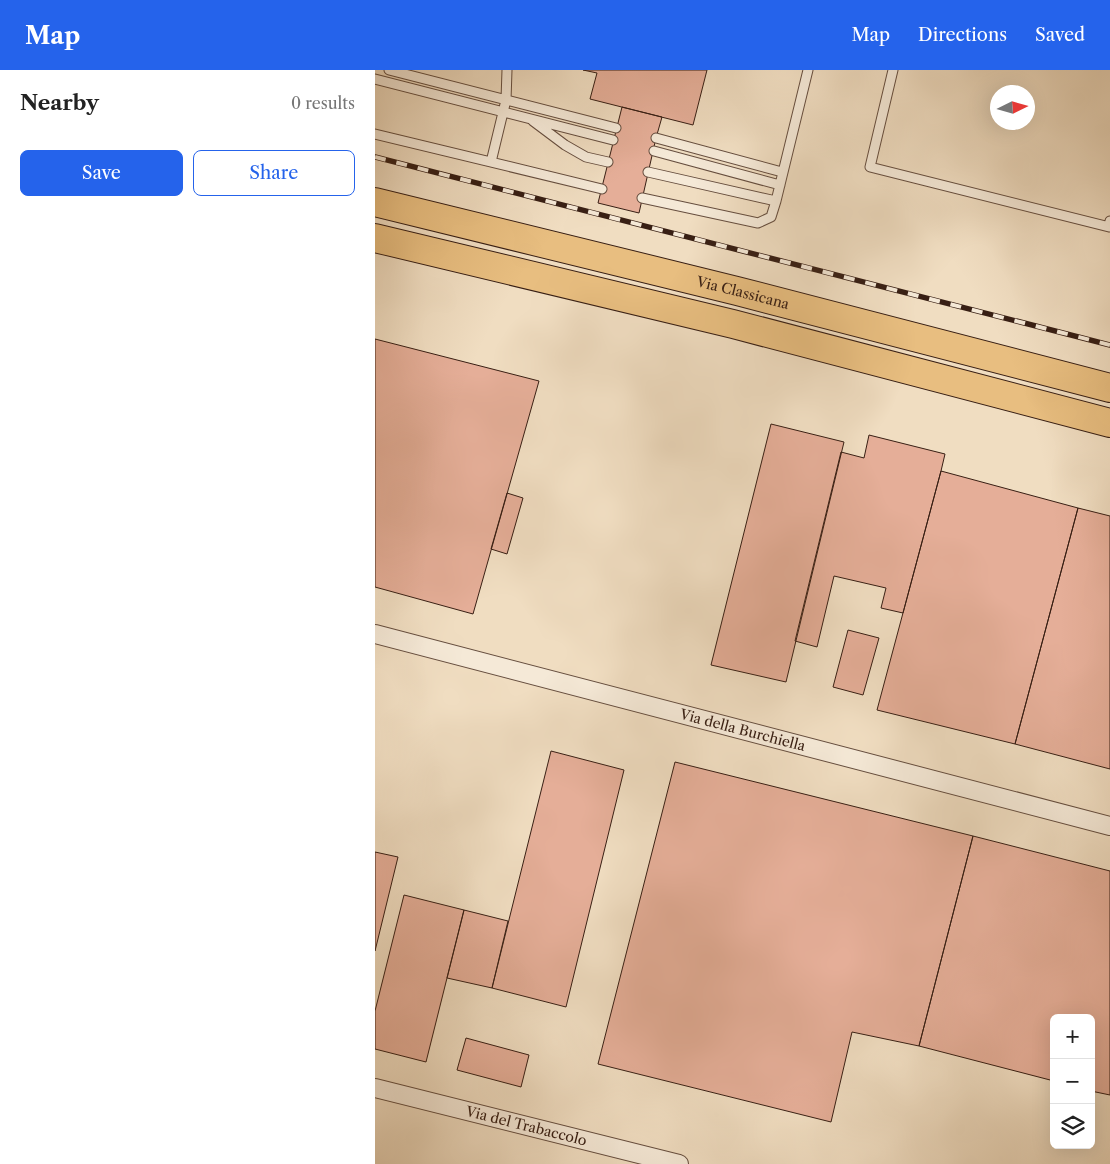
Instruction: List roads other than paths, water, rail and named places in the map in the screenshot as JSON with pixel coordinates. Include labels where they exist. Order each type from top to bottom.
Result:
[{"type":"highway","name":"Via Classicana","points":[[375,202],[737,292],[1110,388]]},
{"type":"highway","points":[[375,238],[733,324],[1110,423]]},
{"type":"street","name":"Via della Burchiella","points":[[375,634],[1110,826]]},
{"type":"street","name":"Via del Trabaccolo","points":[[375,1088],[679,1164]]},
{"type":"lane","points":[[389,70],[616,128]]},
{"type":"lane","points":[[491,162],[506,100],[507,70]]},
{"type":"lane","points":[[642,198],[758,223],[771,217],[808,70]]},
{"type":"lane","points":[[893,70],[869,167],[1109,227],[1110,221]]},
{"type":"lane","points":[[375,79],[613,140]]},
{"type":"lane","points":[[375,86],[394,84]]},
{"type":"lane","points":[[529,118],[565,145],[586,157],[608,162]]},
{"type":"lane","points":[[375,134],[601,189]]},
{"type":"lane","points":[[656,138],[783,172]]},
{"type":"lane","points":[[654,150],[780,185]]},
{"type":"lane","points":[[648,172],[776,201]]},
{"type":"railway","points":[[375,157],[1110,345]]}]
